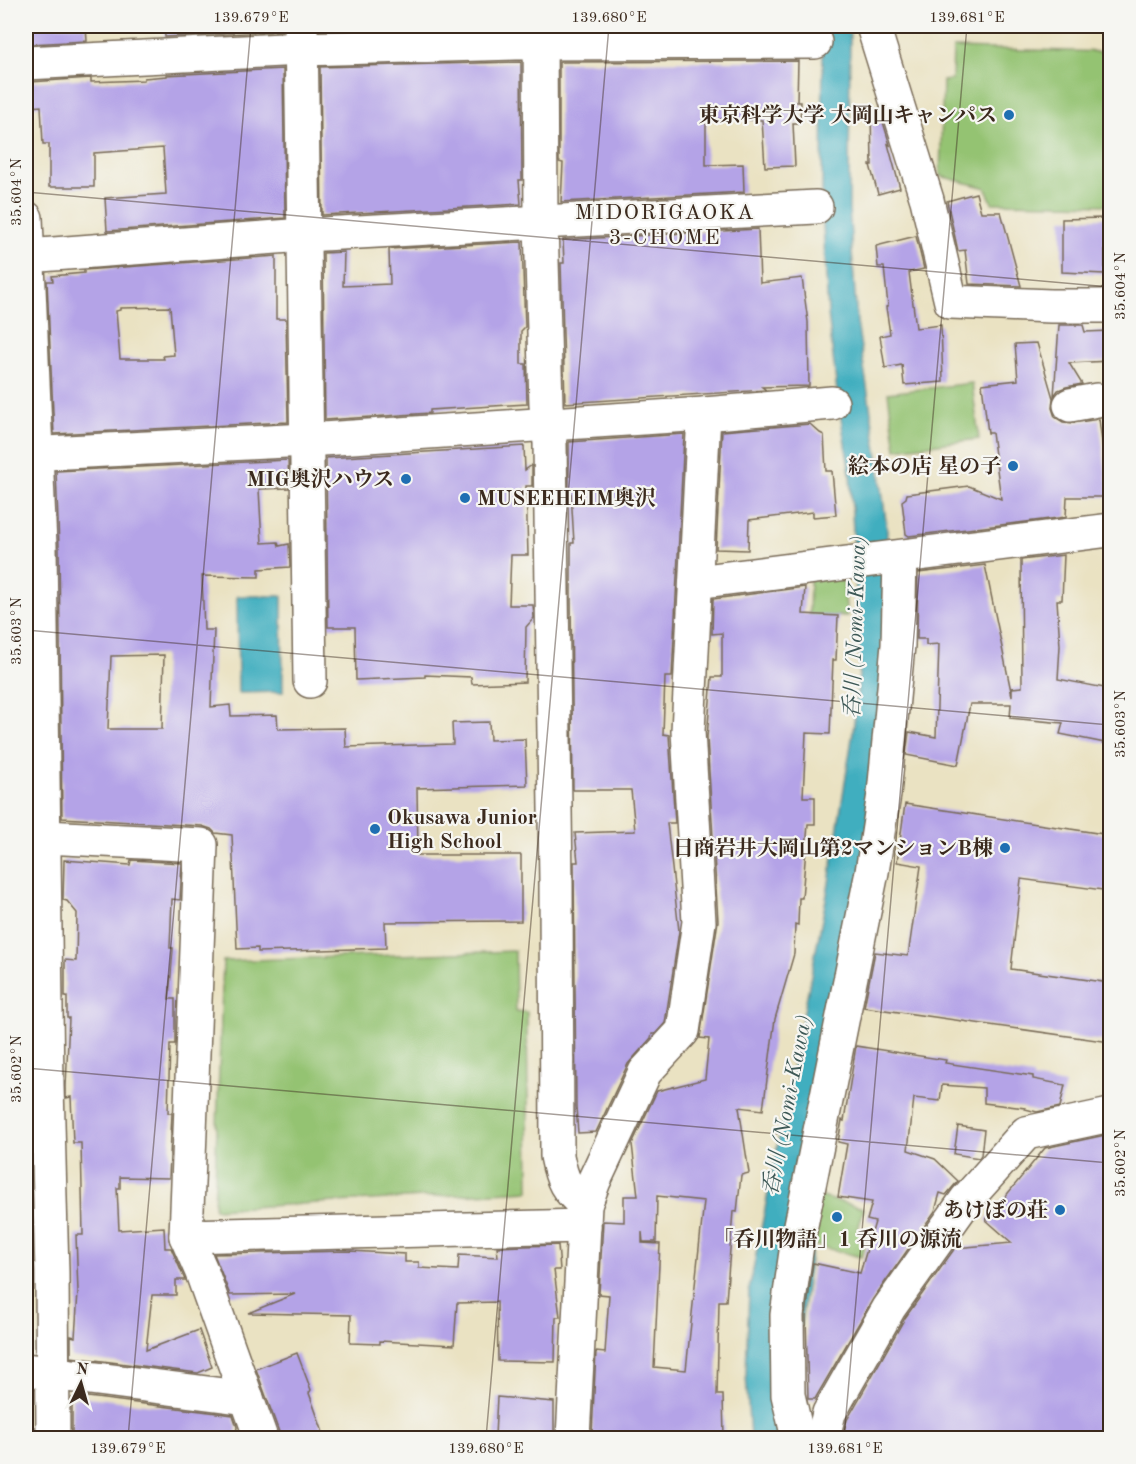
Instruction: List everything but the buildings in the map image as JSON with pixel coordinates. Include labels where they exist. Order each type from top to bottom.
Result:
[{"type":"street","points":[[873,26],[927,200],[951,302],[1110,306]]},
{"type":"street","points":[[541,34],[541,223],[546,405],[549,423],[556,883],[557,1156],[560,1175],[585,1216]]},
{"type":"street","points":[[26,63],[302,37],[541,34],[815,42]]},
{"type":"street","points":[[302,37],[310,681]]},
{"type":"street","points":[[27,256],[304,235],[816,207]]},
{"type":"street","points":[[26,218],[31,454],[40,546],[35,836],[39,1372],[53,1438]]},
{"type":"street","points":[[31,454],[307,440],[704,414],[832,403]]},
{"type":"street","points":[[573,1438],[585,1216],[594,1181],[645,1072],[683,1031],[699,922],[688,731],[704,414]]},
{"type":"street","points":[[696,582],[1110,530]]},
{"type":"street","points":[[798,1438],[788,1395],[787,1315],[797,1245],[872,872],[884,794],[898,645],[897,557]]},
{"type":"street","points":[[35,836],[201,845],[186,1236],[201,1270],[261,1438]]},
{"type":"street","points":[[823,1438],[829,1413],[889,1308],[966,1200],[1026,1134],[1110,1115]]},
{"type":"street","points":[[186,1236],[585,1216]]},
{"type":"street","points":[[39,1372],[247,1398]]},
{"type":"green space","name":"東京科学大学 大岡山キャンパス","points":[[953,48],[1110,52],[1110,205],[992,203],[986,188],[940,176],[943,81],[952,80]]},
{"type":"green space","points":[[972,383],[979,439],[896,449],[888,393]]},
{"type":"green space","points":[[843,578],[847,616],[809,616],[810,580]]},
{"type":"green space","points":[[515,951],[516,1011],[527,1012],[529,1191],[214,1209],[223,961]]},
{"type":"green space","points":[[818,1196],[864,1208],[858,1230],[868,1232],[861,1257],[806,1243]]},
{"type":"water","name":"呑川 (Nomi-Kawa)","points":[[823,26],[850,26],[849,208],[857,322],[887,530],[884,728],[785,1438],[750,1438],[746,1374],[749,1290],[828,889],[853,732],[860,665],[850,473],[838,401],[828,313],[822,205]]},
{"type":"water","points":[[237,596],[282,596],[283,692],[238,693]]},
{"type":"place","name":"東京科学大学 大岡山キャンパス","points":[[1009,115]]},
{"type":"place","name":"絵本の店 星の子","points":[[1013,466]]},
{"type":"place","name":"MIG奥沢ハウス","points":[[406,479]]},
{"type":"place","name":"MUSEEHEIM奥沢","points":[[465,498]]},
{"type":"place","name":"Okusawa Junior High School","points":[[375,829]]},
{"type":"place","name":"日商岩井大岡山第2マンションB棟","points":[[1005,848]]},
{"type":"place","name":"あけぼの荘","points":[[1060,1210]]},
{"type":"place","name":"「呑川物語」1 呑川の源流","points":[[837,1217]]},
{"type":"district","name":"MIDORIGAOKA 3-CHOME","points":[[665,224]]}]
